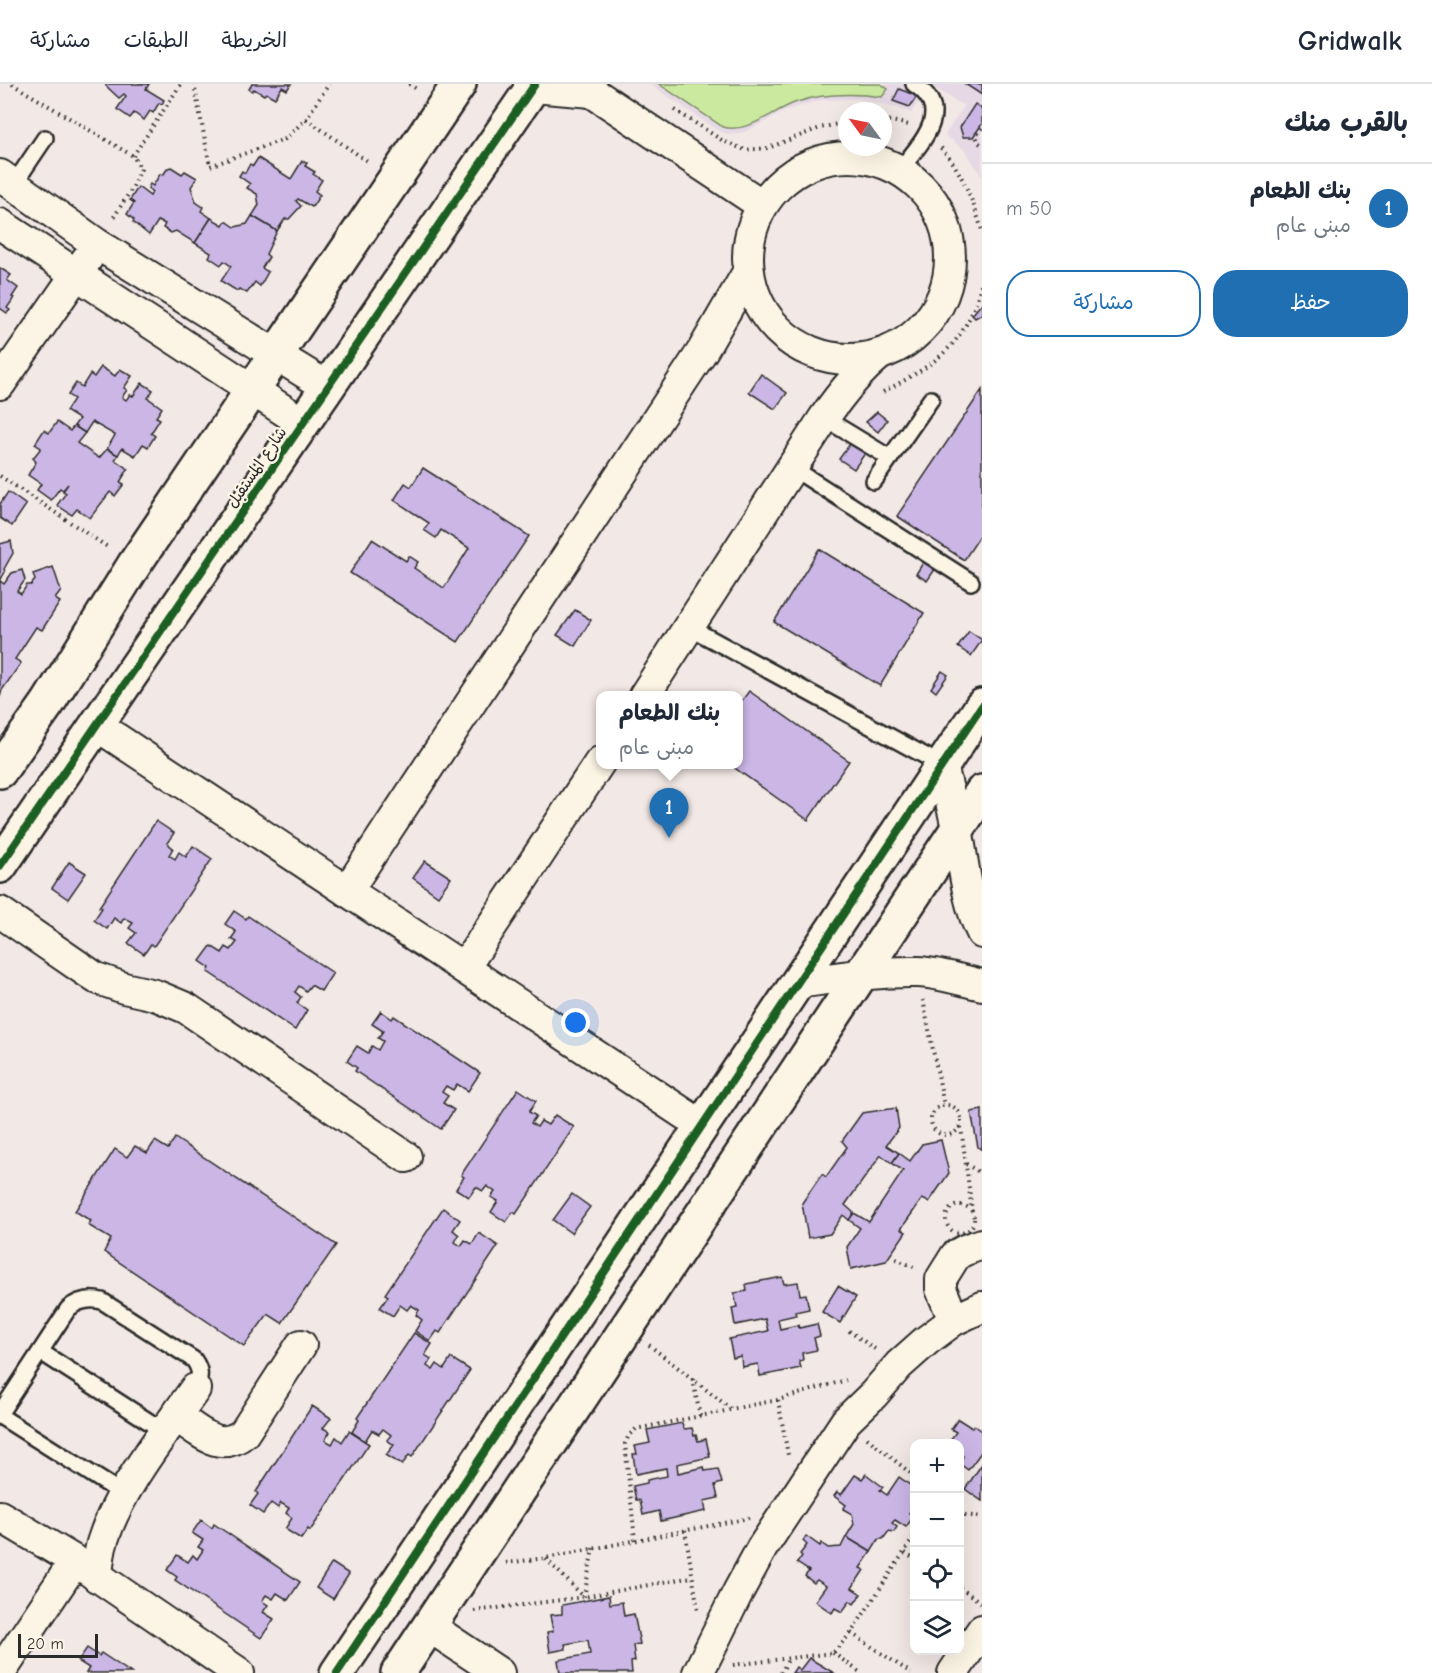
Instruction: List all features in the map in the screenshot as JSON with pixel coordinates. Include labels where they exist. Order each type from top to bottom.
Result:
[{"type":"street","points":[[0,771],[48,703],[134,565],[459,84]]},
{"type":"street","points":[[532,85],[589,88],[762,206]]},
{"type":"street","name":"شارع المستقبل","points":[[0,866],[532,85]]},
{"type":"street","points":[[861,157],[880,161],[900,170],[926,192],[944,224],[950,259],[943,295],[924,326],[896,348],[879,355],[854,359],[829,358],[805,350],[784,336],[766,318],[754,296],[748,272],[747,255],[754,221],[774,190],[805,166],[823,160],[861,157]]},
{"type":"street","points":[[7,179],[97,244],[328,387]]},
{"type":"street","points":[[0,224],[303,423]]},
{"type":"street","points":[[0,384],[97,244]]},
{"type":"street","points":[[347,891],[704,350],[748,272]]},
{"type":"street","points":[[647,691],[824,418],[849,384],[879,355]]},
{"type":"street","points":[[337,1673],[982,706]]},
{"type":"street","points":[[96,725],[701,1125]]},
{"type":"street","points":[[942,765],[957,829],[968,894],[975,919],[982,933]]},
{"type":"street","points":[[464,968],[596,768]]},
{"type":"street","points":[[398,1673],[982,792]]},
{"type":"street","points":[[0,912],[96,978],[124,988],[155,995],[186,1008],[406,1157]]},
{"type":"street","points":[[796,982],[918,972],[982,985]]},
{"type":"street","points":[[954,1320],[941,1290],[941,1279],[956,1256],[982,1244]]},
{"type":"street","points":[[699,1671],[738,1592],[791,1503],[846,1421],[899,1365],[926,1341],[954,1320],[982,1307]]},
{"type":"street","points":[[171,1424],[223,1443],[235,1441],[244,1433],[301,1345]]},
{"type":"street","points":[[0,1673],[86,1569],[102,1542],[114,1510],[123,1494],[195,1389]]},
{"type":"street","points":[[0,1516],[86,1569],[238,1673]]},
{"type":"street","points":[[433,1621],[499,1673]]},
{"type":"street","points":[[953,1673],[982,1630]]},
{"type":"lane","points":[[900,170],[926,135],[933,116],[933,103],[926,92],[914,84]]},
{"type":"lane","points":[[7,179],[45,138]]},
{"type":"lane","points":[[874,481],[932,399]]},
{"type":"lane","points":[[824,418],[890,458]]},
{"type":"lane","points":[[791,468],[971,582]]},
{"type":"lane","points":[[689,627],[942,765]]},
{"type":"lane","points":[[123,1494],[0,1414],[68,1309],[75,1303],[93,1299],[102,1301],[194,1360],[199,1367],[200,1375],[195,1389]]},
{"type":"lane","points":[[41,1352],[171,1424]]},
{"type":"path","points":[[12,84],[133,156],[141,169],[133,187],[97,244]]},
{"type":"path","points":[[133,156],[181,84]]},
{"type":"path","points":[[194,84],[210,166],[285,139],[306,119],[329,84]]},
{"type":"path","points":[[674,110],[723,141],[745,150],[768,148],[820,128],[838,124]]},
{"type":"path","points":[[306,119],[395,180]]},
{"type":"path","points":[[892,121],[909,125],[926,135],[945,153],[956,169],[974,205],[982,230]]},
{"type":"path","points":[[982,128],[976,135],[978,142],[982,145]]},
{"type":"path","points":[[881,393],[933,363],[950,349],[966,326],[976,304],[982,282]]},
{"type":"path","points":[[0,476],[134,565]]},
{"type":"path","points":[[918,972],[944,1105]]},
{"type":"path","points":[[961,1126],[949,1136],[941,1135],[934,1130],[931,1123],[932,1115],[936,1108],[944,1105],[958,1110],[962,1118],[961,1126],[974,1218],[972,1226],[967,1231],[953,1232],[948,1227],[947,1212],[952,1207],[966,1206],[972,1211]]},
{"type":"path","points":[[966,1164],[982,1174]]},
{"type":"path","points":[[627,1328],[731,1410]]},
{"type":"path","points":[[849,1331],[899,1365]]},
{"type":"path","points":[[693,1378],[700,1416]]},
{"type":"path","points":[[635,1540],[625,1444],[629,1435],[636,1429],[778,1400],[855,1378]]},
{"type":"path","points":[[466,1568],[546,1558],[685,1530],[791,1503],[778,1400]]},
{"type":"path","points":[[846,1421],[910,1472]]},
{"type":"path","points":[[964,1514],[982,1517]]},
{"type":"path","points":[[685,1530],[698,1611]]},
{"type":"path","points":[[699,1671],[833,1653],[851,1633],[910,1546]]},
{"type":"path","points":[[584,1597],[593,1548]]},
{"type":"path","points":[[905,1553],[910,1556]]},
{"type":"path","points":[[546,1558],[584,1597]]},
{"type":"path","points":[[433,1621],[692,1577]]},
{"type":"path","points":[[964,1591],[982,1603]]},
{"type":"path","points":[[851,1633],[911,1673]]},
{"type":"path","points":[[833,1653],[861,1673]]},
{"type":"path","points":[[781,1673],[790,1658]]},
{"type":"shaded area","points":[[650,84],[982,84],[982,177],[966,151],[945,135],[964,106],[930,85],[911,113],[892,107],[892,102],[859,99],[822,100],[787,110],[745,132],[727,134],[715,129]]},
{"type":"green space","points":[[659,84],[881,84],[888,89],[882,97],[839,95],[808,99],[752,124],[733,128],[723,127]]},
{"type":"building","points":[[106,84],[149,84],[146,89],[164,100],[162,104],[159,103],[153,113],[150,111],[144,120],[134,113],[130,118],[117,109],[126,96],[124,94],[119,98]]},
{"type":"building","points":[[252,84],[291,84],[287,90],[282,87],[275,98],[254,89],[252,91],[249,89]]},
{"type":"building","points":[[965,84],[982,84],[982,95]]},
{"type":"building","points":[[899,89],[917,96],[910,107],[893,101]]},
{"type":"building","points":[[975,104],[982,109],[982,124],[973,137],[963,137],[960,127]]},
{"type":"building","points":[[258,158],[291,179],[302,161],[307,163],[305,166],[322,180],[315,191],[320,195],[312,207],[298,199],[296,201],[301,206],[289,219],[285,219],[277,231],[252,216],[259,205],[257,194],[247,188],[250,184],[239,176],[242,171],[245,173],[250,164],[253,166]]},
{"type":"building","points":[[171,167],[182,174],[185,171],[197,178],[191,187],[196,202],[203,207],[201,211],[211,218],[195,243],[176,231],[171,233],[163,228],[165,224],[158,221],[149,235],[127,214],[134,203],[130,200],[138,187],[150,196],[152,192],[148,188],[150,184],[153,186],[160,174],[163,175]]},
{"type":"building","points":[[252,216],[277,231],[266,254],[269,257],[262,268],[268,272],[260,286],[255,282],[247,293],[239,289],[237,291],[221,281],[231,266],[224,261],[221,265],[209,257],[211,253],[195,243],[211,218],[223,225],[226,221],[235,227],[247,224]]},
{"type":"building","points":[[0,268],[11,275],[7,280],[18,288],[7,308],[10,310],[7,313],[0,308]]},
{"type":"building","points":[[982,303],[982,314],[975,318],[972,315]]},
{"type":"building","points":[[101,367],[115,376],[120,369],[132,376],[124,388],[127,390],[122,397],[126,400],[130,395],[133,396],[142,383],[153,390],[148,398],[162,408],[156,417],[160,419],[151,433],[155,436],[148,447],[143,444],[135,456],[122,448],[118,455],[107,449],[115,435],[92,422],[85,433],[74,426],[79,419],[66,411],[74,399],[68,395],[76,383],[82,387],[90,374],[94,377]]},
{"type":"building","points":[[761,374],[787,393],[775,409],[749,392]]},
{"type":"building","points":[[982,390],[982,539],[979,537],[964,560],[897,516]]},
{"type":"building","points":[[877,412],[887,420],[878,432],[866,422]]},
{"type":"building","points":[[57,422],[70,431],[74,426],[85,433],[77,443],[99,458],[107,449],[118,455],[115,460],[128,469],[120,482],[124,484],[115,496],[110,492],[90,518],[77,509],[72,515],[57,505],[66,493],[63,491],[68,484],[63,490],[60,488],[51,500],[37,490],[41,484],[28,475],[36,462],[33,458],[41,448],[35,444],[44,430],[49,433]]},
{"type":"building","points":[[850,444],[866,452],[854,469],[839,459]]},
{"type":"building","points":[[423,468],[529,536],[458,642],[350,573],[372,539],[406,561],[409,556],[418,562],[414,568],[444,588],[469,548],[441,530],[436,538],[424,530],[429,523],[394,500],[405,483],[411,487]]},
{"type":"building","points":[[8,492],[26,505],[12,526],[0,518],[0,504]]},
{"type":"building","points":[[11,541],[13,553],[0,581],[0,544]]},
{"type":"building","points":[[819,549],[924,613],[880,686],[774,622]]},
{"type":"building","points":[[926,558],[938,565],[927,581],[916,574]]},
{"type":"building","points":[[53,567],[61,591],[55,599],[60,602],[42,630],[36,627],[15,659],[21,663],[2,690],[0,697],[0,581],[4,584],[12,573],[22,570],[25,580],[17,591],[21,594],[27,585],[31,585],[35,580],[33,574]]},
{"type":"building","points":[[575,610],[591,620],[575,646],[557,635]]},
{"type":"building","points":[[969,631],[982,640],[971,656],[958,647]]},
{"type":"building","points":[[942,671],[948,675],[936,692],[931,688]]},
{"type":"building","points":[[749,691],[849,761],[808,820],[736,769],[743,769],[743,699]]},
{"type":"building","points":[[156,821],[174,833],[167,843],[173,848],[169,855],[175,859],[179,852],[186,857],[193,846],[212,859],[154,946],[151,944],[144,954],[128,943],[136,933],[129,928],[133,923],[124,918],[121,923],[114,918],[107,929],[94,920],[102,908],[99,907]]},
{"type":"building","points":[[425,861],[451,878],[438,896],[413,878]]},
{"type":"building","points":[[69,862],[86,873],[68,899],[52,888]]},
{"type":"building","points":[[234,911],[246,919],[248,916],[333,973],[321,991],[311,985],[306,991],[299,986],[295,992],[301,997],[297,1003],[307,1010],[295,1030],[208,972],[210,968],[200,961],[211,946],[222,953],[226,947],[231,950],[237,942],[231,939],[236,932],[225,924]]},
{"type":"building","points":[[381,1011],[392,1019],[394,1016],[480,1073],[468,1091],[457,1084],[453,1090],[446,1086],[442,1092],[448,1096],[443,1103],[454,1110],[441,1129],[355,1071],[357,1068],[347,1061],[357,1046],[368,1053],[372,1046],[378,1050],[383,1041],[378,1038],[383,1031],[372,1024]]},
{"type":"building","points":[[518,1089],[536,1101],[529,1112],[536,1116],[531,1123],[537,1127],[541,1121],[548,1125],[555,1115],[574,1127],[516,1214],[513,1212],[506,1222],[491,1212],[498,1201],[491,1197],[495,1192],[487,1186],[483,1191],[476,1187],[469,1197],[456,1189],[464,1177],[461,1175]]},
{"type":"building","points":[[896,1108],[899,1128],[886,1145],[899,1153],[892,1163],[881,1155],[845,1205],[854,1213],[849,1220],[843,1215],[830,1234],[808,1238],[802,1203],[822,1174],[826,1177],[847,1147],[842,1141],[862,1113]]},
{"type":"building","points":[[982,1110],[982,1150],[978,1147],[971,1112]]},
{"type":"building","points":[[175,1138],[336,1245],[282,1323],[268,1314],[244,1346],[104,1252],[111,1239],[88,1225],[91,1221],[75,1211],[115,1149],[127,1157],[135,1146],[147,1153],[155,1141],[168,1149]]},
{"type":"building","points":[[941,1140],[949,1173],[929,1202],[922,1199],[901,1229],[906,1232],[886,1261],[851,1269],[847,1247],[860,1228],[849,1220],[854,1213],[869,1222],[903,1171],[892,1163],[899,1153],[910,1161],[922,1144]]},
{"type":"building","points":[[572,1194],[590,1207],[571,1233],[553,1220]]},
{"type":"building","points":[[443,1208],[460,1220],[453,1230],[459,1235],[455,1242],[461,1246],[465,1240],[472,1244],[479,1233],[498,1246],[440,1333],[437,1331],[430,1341],[415,1331],[422,1320],[416,1315],[419,1310],[411,1305],[407,1310],[400,1305],[393,1316],[380,1308],[388,1296],[385,1294]]},
{"type":"building","points":[[782,1277],[784,1284],[798,1282],[800,1295],[806,1294],[809,1309],[778,1319],[780,1329],[817,1324],[820,1336],[814,1338],[817,1350],[802,1353],[803,1360],[799,1361],[801,1368],[760,1376],[758,1364],[742,1367],[741,1356],[733,1358],[729,1339],[768,1331],[765,1319],[735,1325],[732,1308],[737,1307],[734,1293],[747,1291],[746,1284]]},
{"type":"building","points":[[838,1286],[856,1297],[840,1323],[822,1312]]},
{"type":"building","points":[[414,1333],[432,1344],[425,1355],[431,1359],[427,1366],[433,1370],[437,1364],[444,1369],[451,1358],[470,1370],[412,1457],[409,1455],[402,1465],[386,1455],[394,1445],[387,1440],[391,1435],[383,1429],[379,1434],[372,1430],[365,1441],[352,1432],[359,1420],[357,1418]]},
{"type":"building","points":[[312,1406],[331,1418],[323,1428],[330,1432],[325,1440],[332,1444],[336,1437],[342,1442],[349,1431],[369,1444],[310,1531],[308,1529],[301,1539],[285,1529],[292,1518],[286,1513],[289,1508],[281,1503],[278,1508],[271,1503],[263,1514],[250,1505],[258,1494],[256,1492]]},
{"type":"building","points":[[958,1419],[982,1431],[982,1451],[968,1470],[964,1467],[964,1439],[951,1439],[956,1432],[951,1429]]},
{"type":"building","points":[[682,1423],[684,1429],[692,1428],[698,1441],[706,1439],[710,1457],[677,1464],[678,1473],[704,1467],[705,1471],[718,1469],[722,1483],[715,1485],[718,1498],[704,1501],[706,1511],[661,1521],[659,1511],[643,1515],[640,1500],[636,1500],[633,1486],[647,1483],[647,1480],[667,1476],[666,1468],[636,1474],[633,1454],[637,1454],[635,1446],[650,1443],[647,1430]]},
{"type":"building","points":[[982,1464],[982,1501],[965,1489]]},
{"type":"building","points":[[866,1474],[883,1487],[880,1490],[887,1495],[899,1477],[910,1485],[910,1522],[906,1527],[895,1520],[892,1523],[897,1527],[894,1532],[889,1531],[883,1539],[879,1539],[871,1552],[846,1537],[854,1524],[852,1514],[843,1509],[846,1505],[834,1496],[837,1492],[841,1495],[855,1475],[862,1479]]},
{"type":"building","points":[[201,1520],[212,1528],[214,1524],[300,1582],[288,1600],[277,1593],[273,1599],[266,1595],[262,1601],[268,1605],[263,1612],[274,1619],[261,1638],[175,1580],[177,1577],[167,1570],[177,1555],[188,1562],[193,1555],[197,1559],[203,1550],[198,1547],[203,1540],[192,1533]]},
{"type":"building","points":[[806,1536],[820,1546],[821,1543],[828,1548],[841,1547],[846,1537],[871,1552],[860,1568],[864,1570],[852,1588],[861,1594],[854,1604],[850,1601],[842,1612],[835,1608],[832,1613],[815,1601],[826,1586],[817,1580],[814,1583],[805,1576],[809,1571],[797,1563],[807,1545],[803,1541]]},
{"type":"building","points":[[332,1563],[349,1574],[333,1599],[316,1588]]},
{"type":"building","points":[[609,1596],[610,1604],[622,1602],[624,1616],[634,1614],[640,1644],[633,1645],[635,1661],[631,1662],[632,1673],[560,1673],[558,1660],[590,1654],[588,1640],[565,1644],[566,1649],[550,1652],[547,1632],[553,1631],[550,1615],[562,1614],[562,1605]]},
{"type":"building","points":[[87,1648],[99,1656],[101,1653],[131,1673],[86,1673],[89,1668],[78,1661]]},
{"type":"building","points":[[809,1658],[834,1673],[792,1673],[796,1667],[800,1670]]},
{"type":"cycle path","points":[[0,866],[535,84]]},
{"type":"cycle path","points":[[337,1673],[982,706]]},
{"type":"place","name":"بنك الطعام","points":[[669,838]]}]
